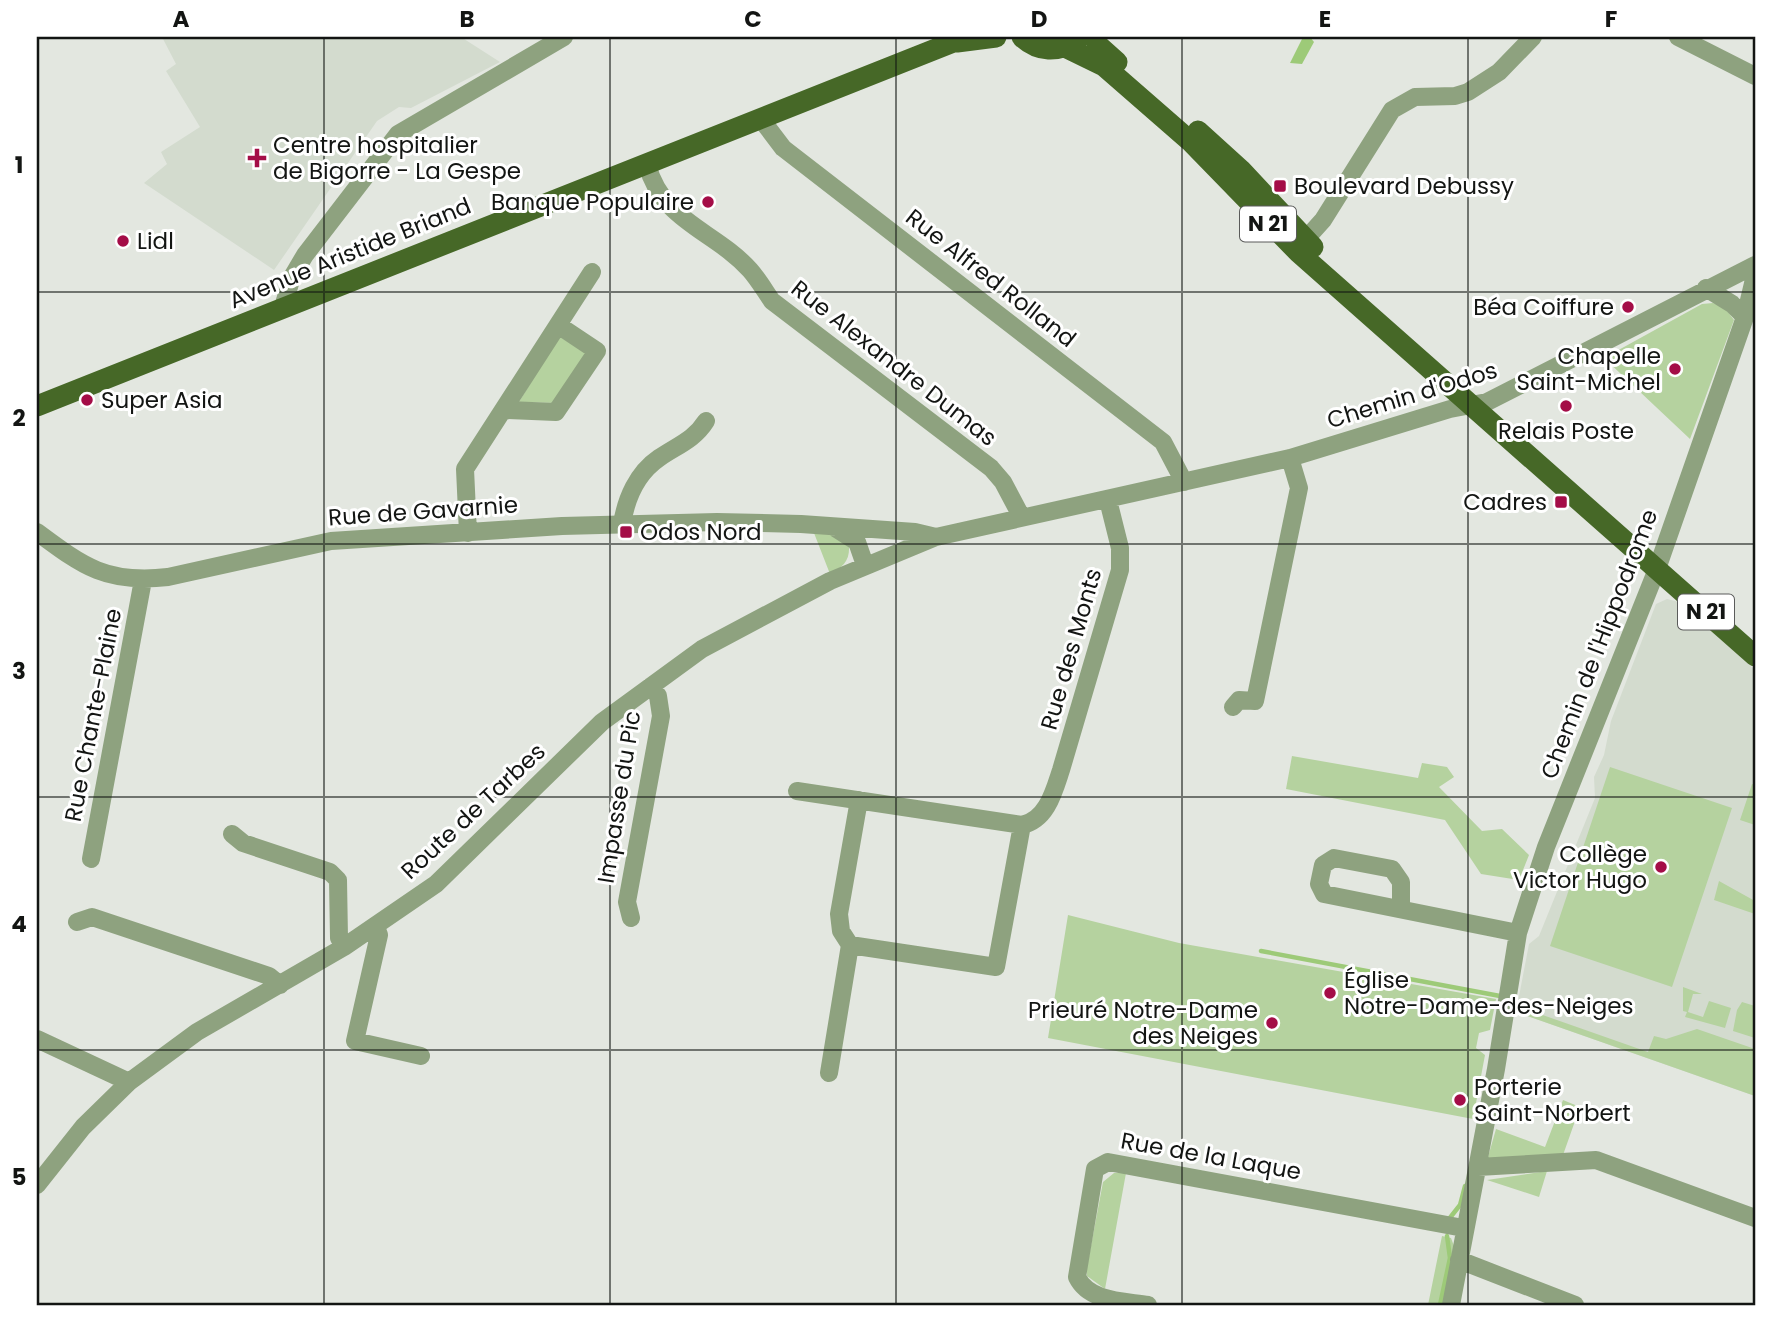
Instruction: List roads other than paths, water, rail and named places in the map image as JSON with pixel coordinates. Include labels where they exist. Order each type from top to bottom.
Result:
[{"type":"main road","name":"Avenue Aristide Briand","points":[[37,406],[961,40],[996,37]]},
{"type":"main road","name":"N 21","points":[[1094,37],[1111,57],[1241,170],[1306,240],[1479,404]]},
{"type":"main road","points":[[1021,39],[1040,49],[1073,42]]},
{"type":"main road","name":"N 21","points":[[1073,42],[1190,141],[1270,226],[1660,562],[1755,638]]},
{"type":"main road","name":"N 21","points":[[1660,562],[1755,656]]},
{"type":"street","points":[[283,307],[292,277],[305,255],[398,134],[564,37]]},
{"type":"street","points":[[1306,240],[1324,220],[1392,110],[1415,97],[1455,96],[1468,92],[1499,72],[1533,37]]},
{"type":"street","points":[[1678,37],[1755,76]]},
{"type":"street","name":"Rue Alfred Rolland","points":[[761,119],[783,148],[1163,442],[1184,482]]},
{"type":"street","name":"Rue Alexandre Dumas","points":[[647,164],[653,186],[664,202],[750,270],[772,301],[991,468],[1003,482],[1021,516]]},
{"type":"street","name":"Chemin d'Odos","points":[[1021,516],[1108,500],[1290,458],[1450,409],[1479,404],[1755,265]]},
{"type":"street","points":[[468,533],[466,469],[592,272]]},
{"type":"street","name":"Chemin de l'Hippodrome","points":[[1451,1305],[1478,1167],[1518,933],[1546,848],[1660,562],[1745,317],[1755,275]]},
{"type":"street","points":[[1706,288],[1732,304],[1745,317]]},
{"type":"street","points":[[505,410],[556,412],[597,351],[558,325]]},
{"type":"street","points":[[622,524],[625,505],[639,480],[656,460],[696,437],[706,421]]},
{"type":"street","points":[[1233,707],[1240,700],[1255,701],[1299,488],[1290,458]]},
{"type":"street","name":"Rue des Monts","points":[[1022,824],[1031,823],[1050,800],[1120,570],[1120,548],[1108,500]]},
{"type":"street","name":"Route de Tarbes","points":[[37,1185],[83,1127],[129,1082],[197,1032],[344,947],[436,884],[602,722],[702,649],[873,561],[936,537],[1021,516]]},
{"type":"street","name":"Rue de Gavarnie","points":[[37,532],[90,569],[143,580],[168,577],[331,541],[622,524],[717,522],[829,525],[915,531],[936,537]]},
{"type":"street","points":[[829,525],[848,533],[873,561],[884,549],[882,538],[874,528]]},
{"type":"street","name":"Rue Chante-Plaine","points":[[91,859],[143,580]]},
{"type":"street","name":"Impasse du Pic","points":[[631,918],[627,902],[661,716],[658,696],[651,686]]},
{"type":"street","points":[[797,790],[1022,824],[996,967],[850,946]]},
{"type":"street","points":[[829,1073],[850,946],[841,931],[839,915],[859,800]]},
{"type":"street","points":[[232,834],[243,843],[330,872],[338,880],[339,938],[344,947]]},
{"type":"street","points":[[1401,909],[1401,883],[1392,869],[1334,858],[1323,865],[1319,884],[1324,894],[1518,933]]},
{"type":"street","points":[[77,922],[92,916],[269,976],[281,985]]},
{"type":"street","points":[[376,927],[379,935],[355,1041],[421,1056]]},
{"type":"street","points":[[37,1039],[129,1082]]},
{"type":"street","points":[[1478,1167],[1597,1160],[1755,1219]]},
{"type":"street","name":"Rue de la Laque","points":[[1148,1305],[1095,1295],[1082,1287],[1077,1277],[1095,1169],[1100,1164],[1108,1162],[1132,1165],[1458,1227],[1464,1231]]},
{"type":"street","points":[[1459,1260],[1575,1305]]},
{"type":"waterway","points":[[1261,951],[1500,996]]},
{"type":"waterway","points":[[1449,1219],[1460,1205],[1465,1186]]},
{"type":"waterway","points":[[1440,1305],[1450,1258],[1447,1236]]},
{"type":"place","name":"Centre hospitalier de Bigorre - La Gespe","points":[[257,158]]},
{"type":"place","name":"Boulevard Debussy","points":[[1280,186]]},
{"type":"place","name":"Banque Populaire","points":[[708,202]]},
{"type":"place","name":"Lidl","points":[[123,241]]},
{"type":"place","name":"Béa Coiffure","points":[[1628,307]]},
{"type":"place","name":"Chapelle Saint-Michel","points":[[1675,369]]},
{"type":"place","name":"Super Asia","points":[[87,400]]},
{"type":"place","name":"Relais Poste","points":[[1566,406]]},
{"type":"place","name":"Cadres","points":[[1561,502]]},
{"type":"place","name":"Odos Nord","points":[[626,532]]},
{"type":"place","name":"Collège Victor Hugo","points":[[1661,867]]},
{"type":"place","name":"Église Notre-Dame-des-Neiges","points":[[1330,993]]},
{"type":"place","name":"Prieuré Notre-Dame des Neiges","points":[[1272,1023]]},
{"type":"place","name":"Porterie Saint-Norbert","points":[[1460,1100]]}]
